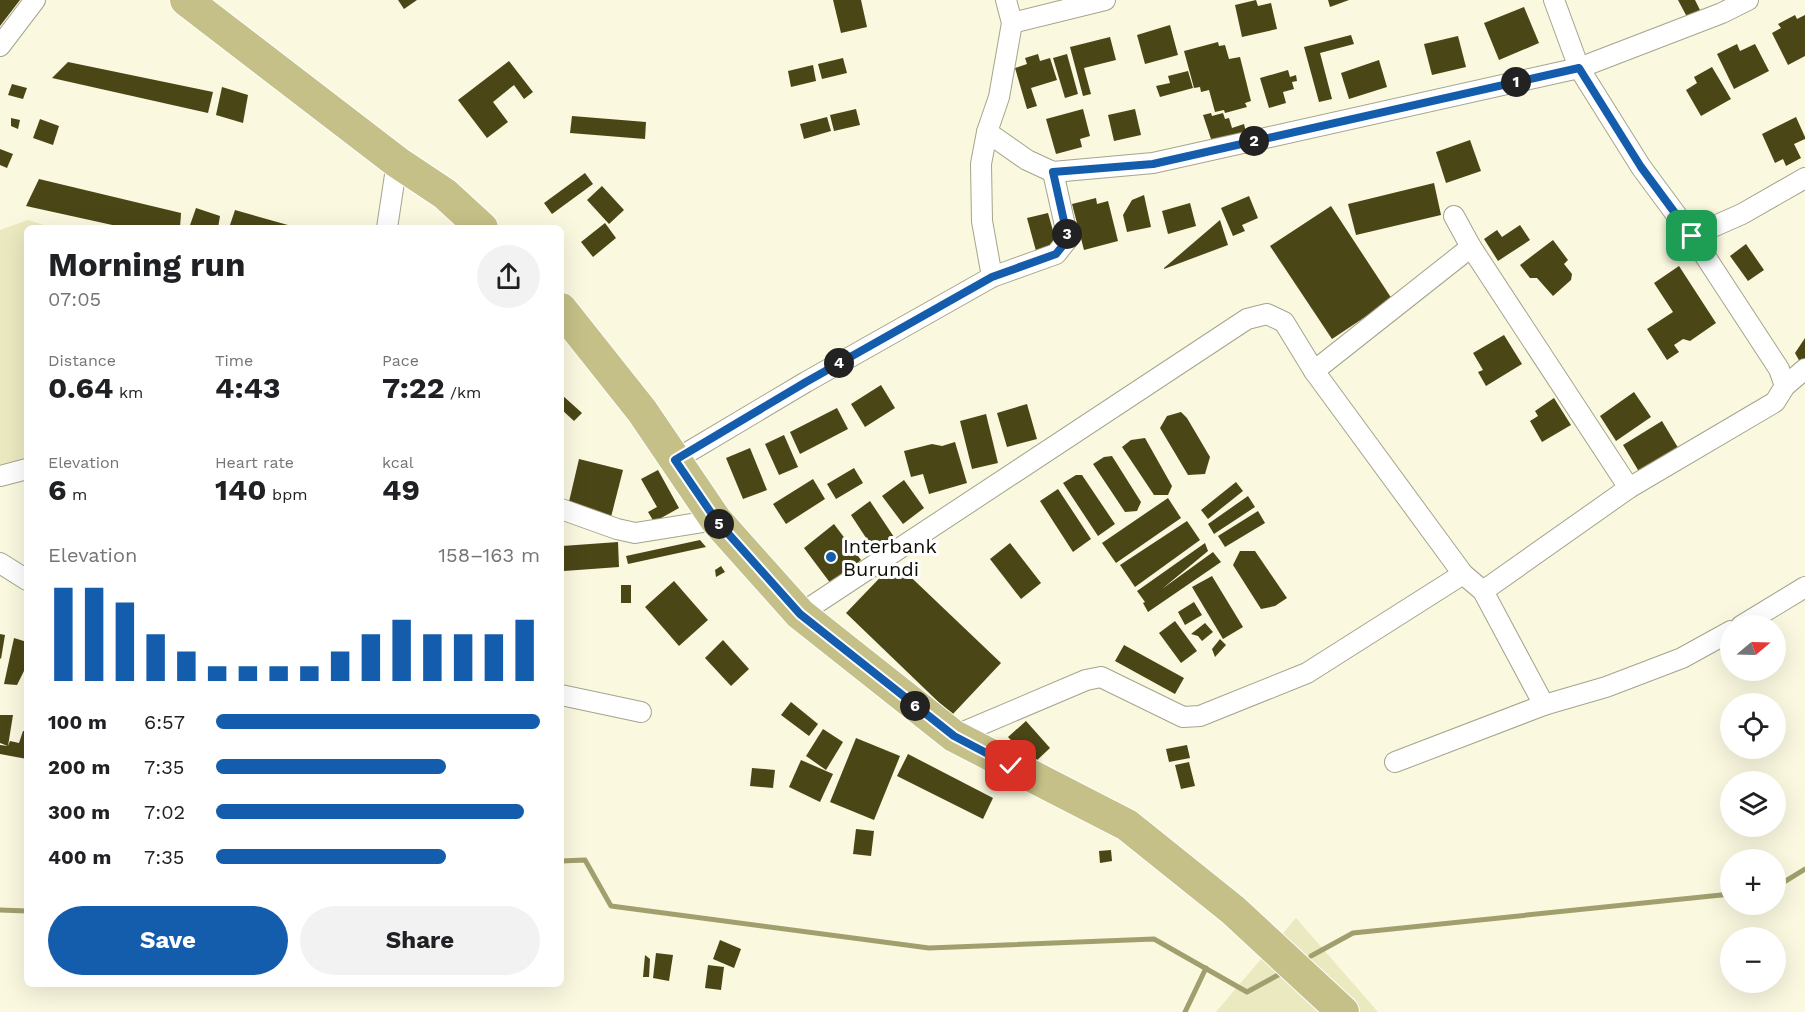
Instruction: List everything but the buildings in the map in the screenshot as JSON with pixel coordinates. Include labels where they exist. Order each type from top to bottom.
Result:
[{"type":"main road","points":[[186,0],[397,162],[445,194],[479,225]]},
{"type":"main road","points":[[564,313],[642,411],[716,520],[800,614],[954,736],[1127,825],[1233,910],[1343,1012]]},
{"type":"street","points":[[0,46],[35,0]]},
{"type":"street","points":[[992,277],[982,221],[981,164],[987,132],[999,97],[1012,23],[1006,0]]},
{"type":"street","points":[[1012,23],[1105,0]]},
{"type":"street","points":[[1554,0],[1579,68],[1641,167],[1692,236],[1779,369],[1785,386]]},
{"type":"street","points":[[987,132],[1026,160],[1053,172],[1153,164],[1579,68],[1722,13],[1748,0]]},
{"type":"street","points":[[387,225],[397,162]]},
{"type":"street","points":[[675,460],[806,382],[992,277],[1056,254],[1068,239],[1053,172]]},
{"type":"street","points":[[1692,236],[1742,214],[1805,178]]},
{"type":"street","points":[[1454,216],[1471,247],[1629,488]]},
{"type":"street","points":[[1314,371],[1471,247]]},
{"type":"street","points":[[800,614],[1247,319],[1268,314],[1284,322],[1314,371],[1463,574],[1483,591],[1544,705]]},
{"type":"street","points":[[1483,591],[1629,488],[1775,402],[1785,386],[1805,369]]},
{"type":"street","points":[[0,476],[24,470]]},
{"type":"street","points":[[564,510],[634,533],[716,520]]},
{"type":"street","points":[[0,563],[24,578]]},
{"type":"street","points":[[954,736],[1086,680],[1101,677],[1183,717],[1200,716],[1307,673],[1463,574]]},
{"type":"street","points":[[1759,615],[1805,587]]},
{"type":"street","points":[[1395,762],[1544,705],[1606,687],[1682,658],[1720,637]]},
{"type":"street","points":[[564,696],[641,712]]},
{"type":"shaded area","points":[[28,220],[44,225],[24,225],[24,472],[0,476],[0,230]]},
{"type":"shaded area","points":[[1296,918],[1378,1012],[1216,1012]]},
{"type":"waterway","points":[[564,861],[585,860],[611,906],[929,948],[1154,939],[1247,992],[1278,975]]},
{"type":"waterway","points":[[1786,881],[1805,869]]},
{"type":"waterway","points":[[1311,956],[1353,933],[1720,895]]},
{"type":"waterway","points":[[0,910],[24,911]]},
{"type":"waterway","points":[[1185,1012],[1206,968]]},
{"type":"place","name":"Interbank Burundi","points":[[831,557]]},
{"type":"route","points":[[1011,766],[954,736],[800,614],[716,520],[675,460],[806,382],[992,277],[1056,254],[1068,239],[1053,172],[1153,164],[1579,68],[1641,167],[1692,236]]}]
